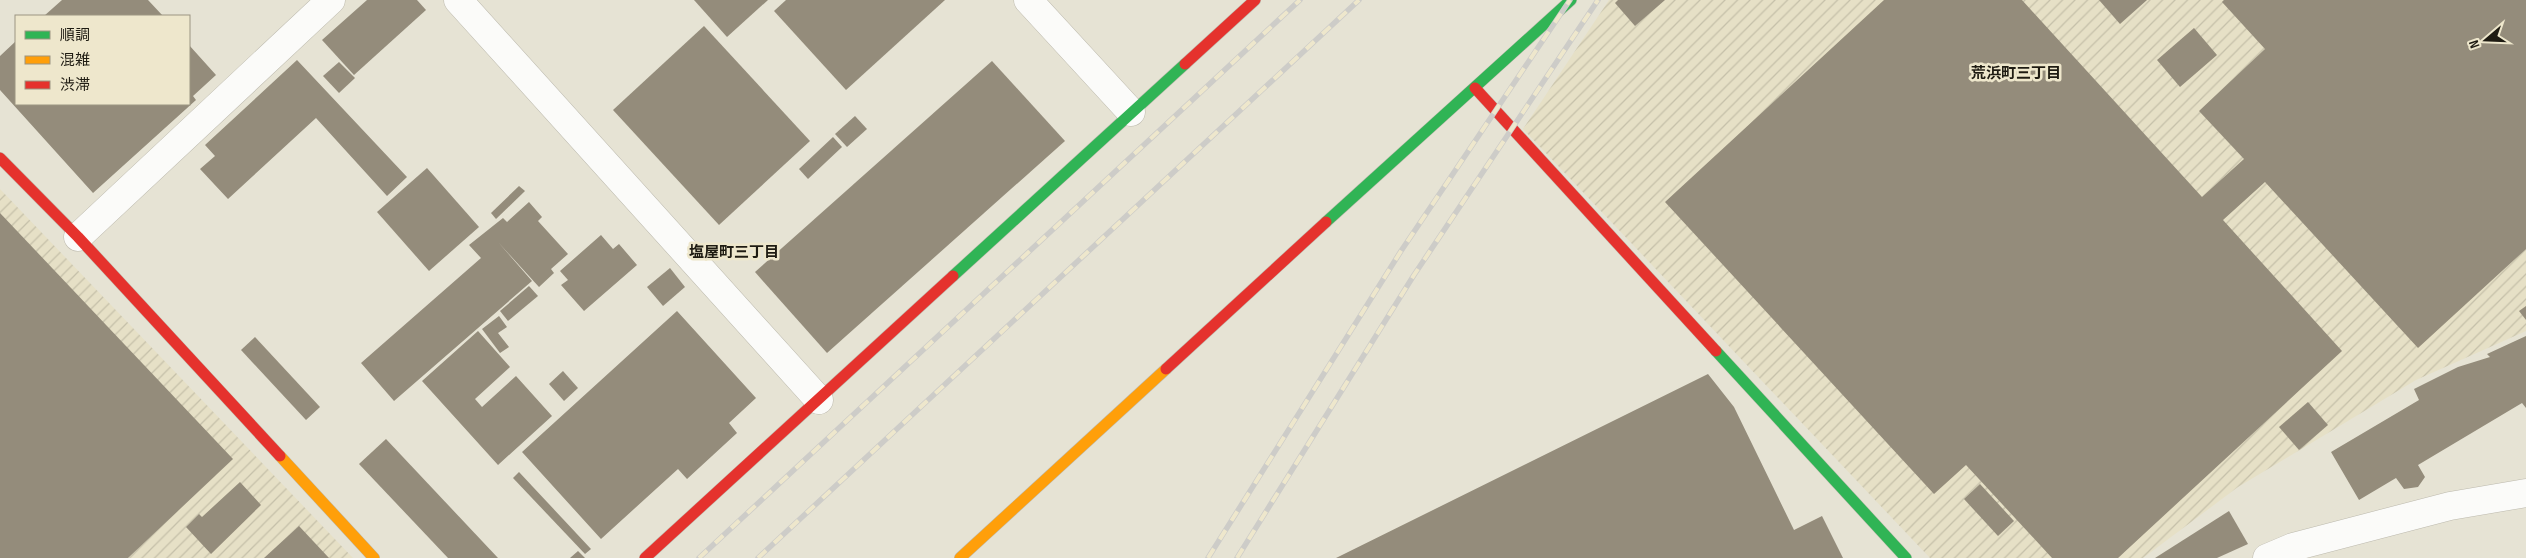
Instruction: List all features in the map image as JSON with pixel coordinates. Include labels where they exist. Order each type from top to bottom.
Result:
[{"type":"street","points":[[78,237],[331,0]]},
{"type":"street","points":[[458,0],[819,400]]},
{"type":"street","points":[[1028,0],[1131,112]]},
{"type":"street","points":[[645,558],[1255,0]]},
{"type":"street","points":[[960,558],[1571,0]]},
{"type":"street","points":[[1474,88],[1906,558]]},
{"type":"street","points":[[0,158],[78,237],[374,558]]},
{"type":"street","points":[[2267,558],[2293,547],[2450,506],[2526,493]]},
{"type":"shaded area","points":[[1609,0],[2526,0],[2526,331],[2416,380],[2238,487],[2143,558],[1930,558],[1523,129]]},
{"type":"shaded area","points":[[0,189],[353,558],[0,558]]},
{"type":"building","points":[[62,0],[148,0],[162,15],[45,15]]},
{"type":"building","points":[[367,0],[417,0],[426,10],[354,75],[322,40]]},
{"type":"building","points":[[694,0],[768,0],[727,37]]},
{"type":"building","points":[[786,0],[945,0],[846,90],[774,11]]},
{"type":"building","points":[[1618,0],[1665,0],[1635,26],[1615,3]]},
{"type":"building","points":[[1884,0],[2022,0],[2202,197],[2244,159],[2199,111],[2265,49],[2222,2],[2224,0],[2526,0],[2526,249],[2418,348],[2265,182],[2223,220],[2342,351],[2118,558],[2052,558],[1966,465],[1934,494],[1665,202]]},
{"type":"building","points":[[2099,0],[2147,0],[2120,24]]},
{"type":"building","points":[[704,26],[810,141],[719,225],[613,110]]},
{"type":"building","points":[[2194,28],[2217,55],[2180,87],[2157,60]]},
{"type":"building","points":[[15,42],[15,105],[190,105],[190,46],[216,75],[193,96],[196,100],[93,193],[0,90],[0,56]]},
{"type":"building","points":[[297,60],[407,177],[387,196],[316,118],[228,199],[200,169],[215,156],[205,145]]},
{"type":"building","points":[[992,61],[1065,141],[827,353],[755,272]]},
{"type":"building","points":[[339,62],[355,78],[339,93],[323,76]]},
{"type":"building","points":[[855,116],[867,129],[847,147],[835,134]]},
{"type":"building","points":[[833,137],[842,147],[808,179],[799,169]]},
{"type":"building","points":[[427,168],[479,227],[429,271],[377,212]]},
{"type":"building","points":[[519,186],[525,191],[496,219],[491,213]]},
{"type":"building","points":[[529,202],[542,217],[538,221],[568,254],[551,269],[554,273],[539,287],[498,242],[532,281],[394,401],[361,363],[481,258],[469,245],[503,218],[507,222]]},
{"type":"building","points":[[0,213],[233,459],[128,558],[0,558]]},
{"type":"building","points":[[601,235],[613,249],[619,244],[637,265],[584,311],[561,285],[568,280],[560,271]]},
{"type":"building","points":[[670,268],[685,287],[663,306],[647,287]]},
{"type":"building","points":[[529,286],[538,296],[508,321],[500,311]]},
{"type":"building","points":[[2526,306],[2526,320],[2519,311]]},
{"type":"building","points":[[677,311],[756,398],[729,423],[737,433],[687,479],[678,469],[601,539],[522,452]]},
{"type":"building","points":[[499,316],[507,327],[498,333],[509,347],[500,353],[482,329]]},
{"type":"building","points":[[478,331],[510,367],[475,399],[482,407],[516,376],[552,416],[498,465],[422,381]]},
{"type":"building","points":[[2526,336],[2526,408],[2522,403],[2418,465],[2425,477],[2418,487],[2404,489],[2396,478],[2359,500],[2331,452],[2419,400],[2414,389],[2458,367],[2490,357],[2487,354]]},
{"type":"building","points":[[255,337],[320,407],[306,420],[241,350]]},
{"type":"building","points":[[563,371],[578,388],[564,401],[549,384]]},
{"type":"building","points":[[1708,374],[1734,407],[1794,530],[1822,516],[1843,558],[1336,558]]},
{"type":"building","points":[[2308,402],[2328,425],[2299,450],[2279,427]]},
{"type":"building","points":[[386,439],[498,558],[448,558],[359,464]]},
{"type":"building","points":[[519,472],[591,549],[585,554],[513,478]]},
{"type":"building","points":[[240,482],[261,505],[211,554],[186,527],[199,514],[202,517]]},
{"type":"building","points":[[1980,484],[2014,521],[1998,536],[1964,499]]},
{"type":"building","points":[[2229,511],[2248,544],[2217,558],[2155,558]]},
{"type":"building","points":[[299,526],[329,558],[264,558]]},
{"type":"building","points":[[578,551],[585,558],[570,558]]},
{"type":"railway","points":[[699,558],[1300,0]]},
{"type":"railway","points":[[758,558],[1359,0]]},
{"type":"railway","points":[[1208,558],[1401,251],[1570,0]]},
{"type":"railway","points":[[1237,558],[1414,275],[1598,0]]},
{"type":"traffic: fast","points":[[1326,222],[1571,0]]},
{"type":"traffic: fast","points":[[953,276],[1185,64]]},
{"type":"traffic: fast","points":[[1716,351],[1906,558]]},
{"type":"traffic: slow","points":[[960,558],[1166,369]]},
{"type":"traffic: slow","points":[[280,456],[374,558]]},
{"type":"traffic: jam","points":[[1185,64],[1255,0]]},
{"type":"traffic: jam","points":[[1475,88],[1716,351]]},
{"type":"traffic: jam","points":[[0,158],[78,237],[280,456]]},
{"type":"traffic: jam","points":[[1166,369],[1326,222]]},
{"type":"traffic: jam","points":[[645,558],[953,276]]},
{"type":"district","name":"荒浜町三丁目","points":[[2016,73]]},
{"type":"district","name":"塩屋町三丁目","points":[[734,252]]}]
